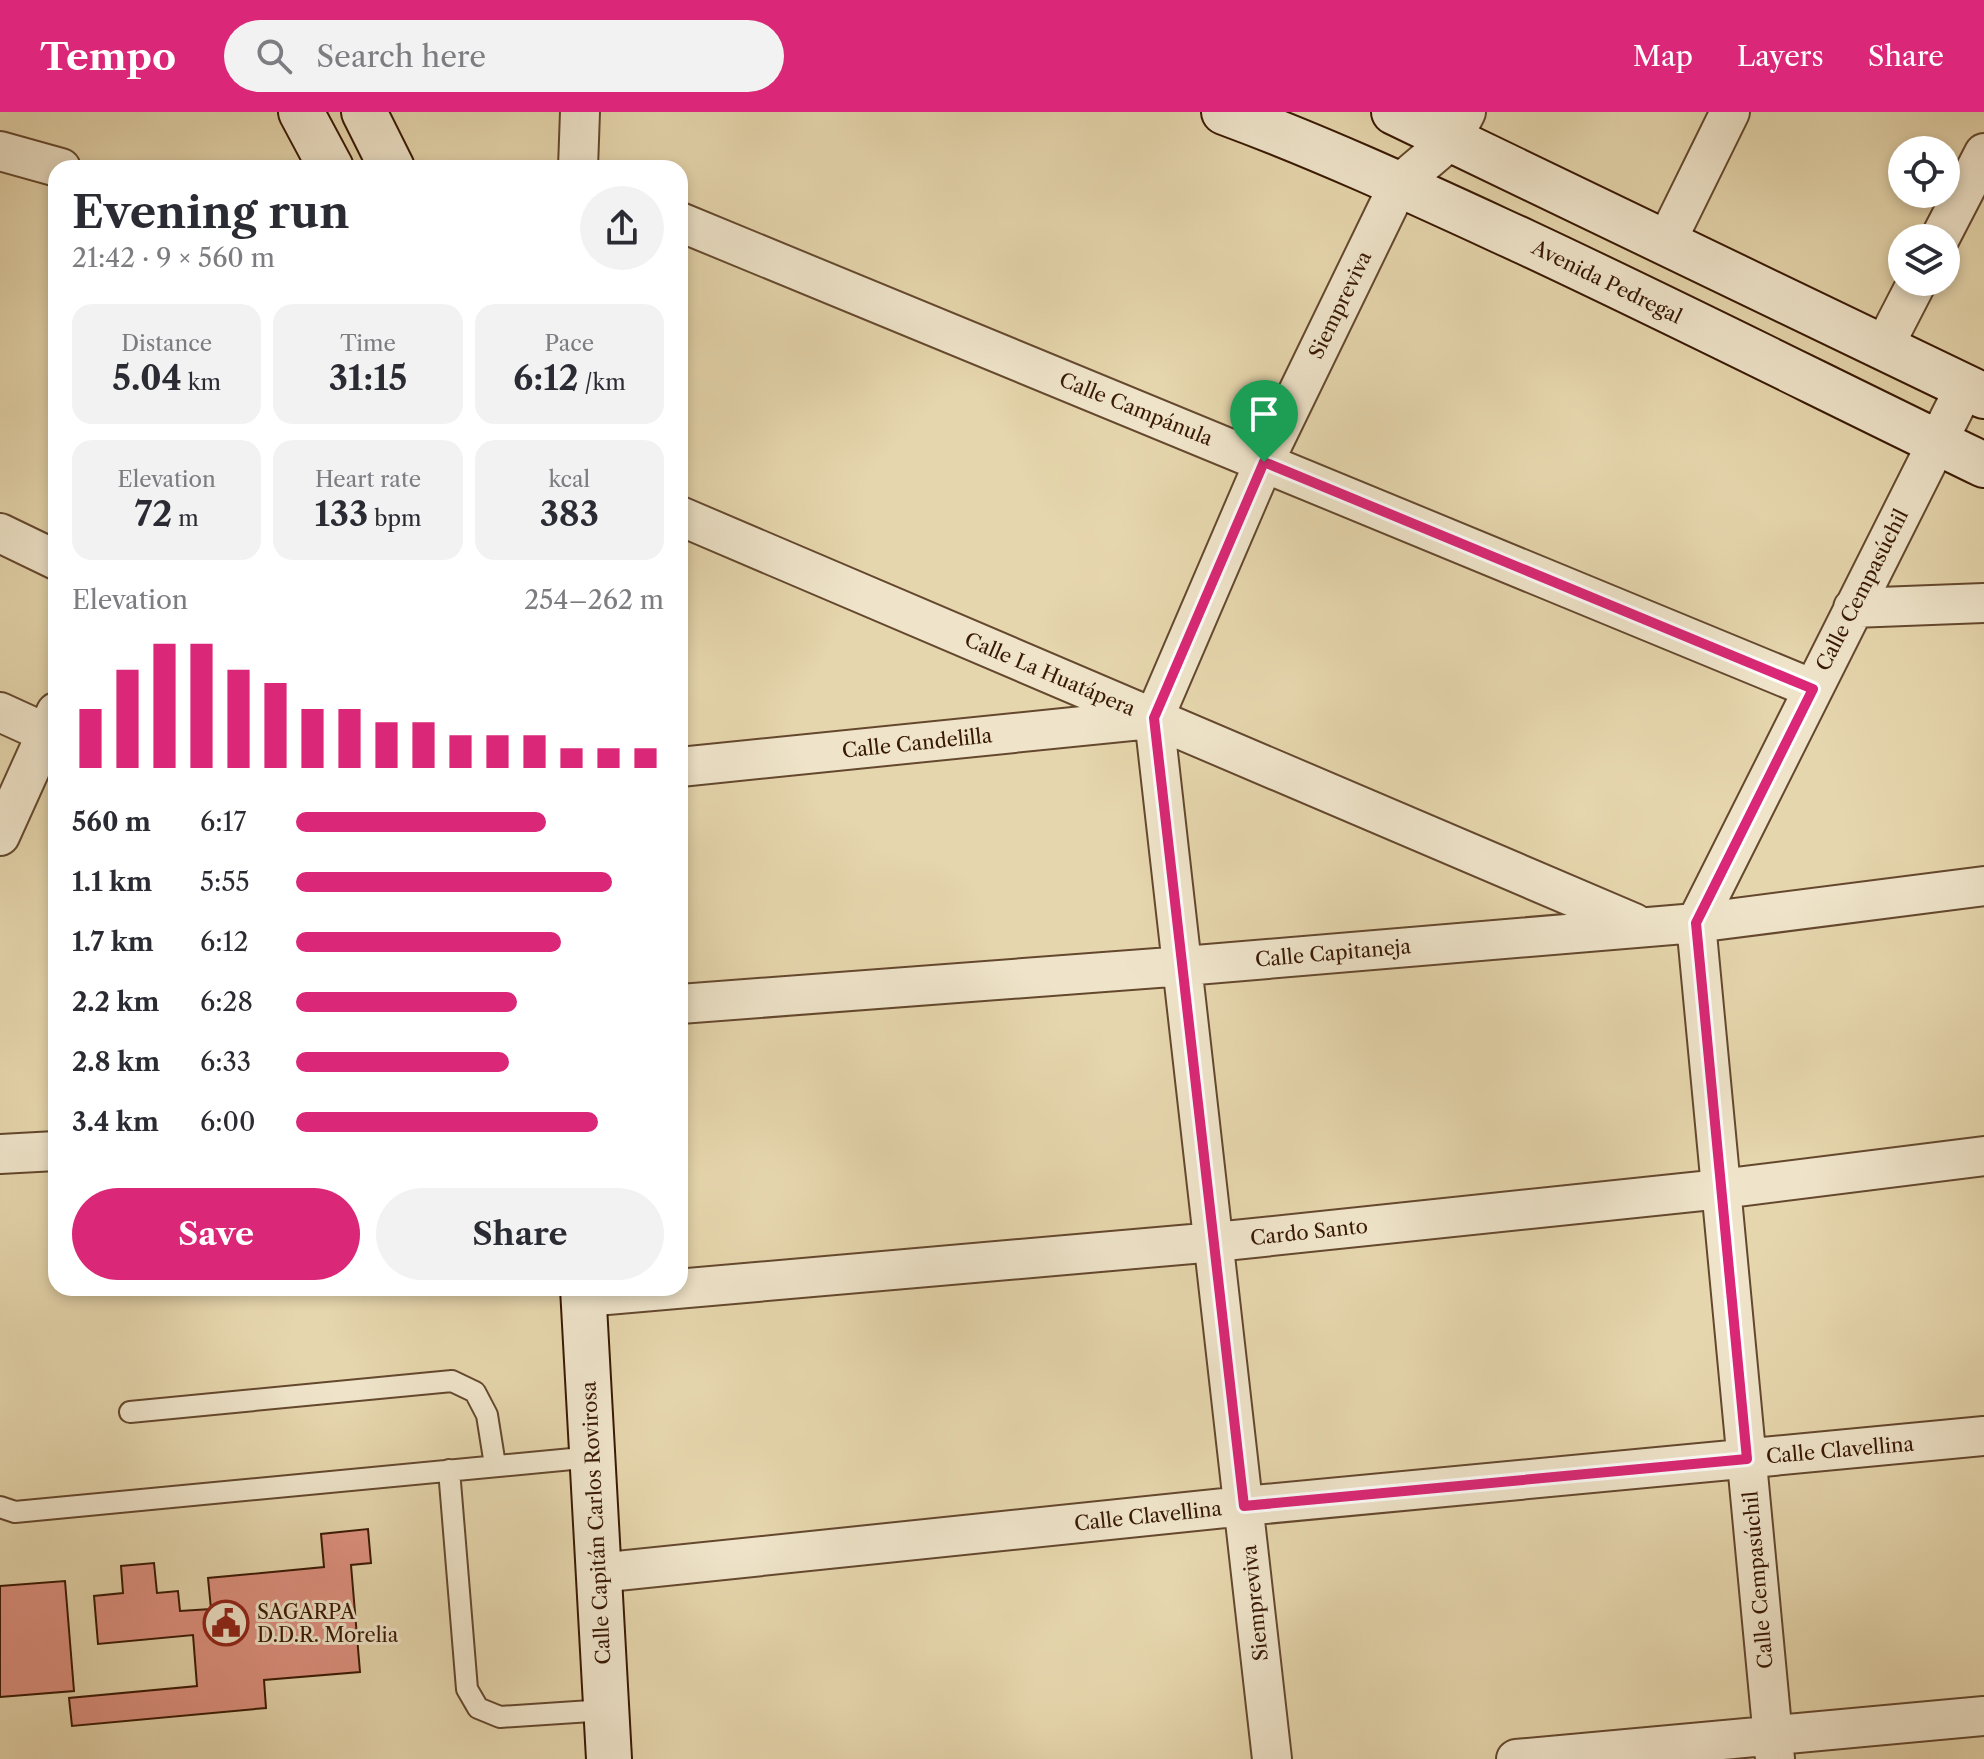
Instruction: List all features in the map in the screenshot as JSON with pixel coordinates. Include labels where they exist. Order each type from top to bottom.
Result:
[{"type":"street","points":[[301,112],[327,160]]},
{"type":"street","points":[[364,112],[388,160]]},
{"type":"street","points":[[578,160],[580,112]]},
{"type":"street","name":"Avenida Pedregal","points":[[1224,112],[1311,144],[1583,269],[1984,465]]},
{"type":"street","points":[[1394,112],[1459,125],[1665,244],[1974,391]]},
{"type":"street","points":[[1665,244],[1730,112]]},
{"type":"street","name":"Siempreviva","points":[[1272,1759],[1154,718],[1264,462],[1399,184],[1459,125]]},
{"type":"street","points":[[0,151],[48,164]]},
{"type":"street","points":[[1947,224],[1984,153]]},
{"type":"street","name":"Calle Campánula","points":[[688,225],[1813,689]]},
{"type":"street","points":[[1883,348],[1910,296]]},
{"type":"street","name":"Calle Cempasúchil","points":[[1774,1747],[1696,923],[1936,442],[1974,391]]},
{"type":"street","name":"Calle La Huatápera","points":[[688,519],[1640,925]]},
{"type":"street","points":[[0,533],[48,556]]},
{"type":"street","points":[[1853,608],[1984,603]]},
{"type":"street","points":[[0,712],[48,721]]},
{"type":"street","name":"Calle Candelilla","points":[[688,766],[1154,718]]},
{"type":"street","points":[[0,836],[48,729]]},
{"type":"street","name":"Calle Capitaneja","points":[[688,1003],[1184,966],[1640,925],[1696,923],[1984,886]]},
{"type":"street","points":[[0,1154],[48,1151]]},
{"type":"street","name":"Cardo Santo","points":[[688,1285],[1215,1242],[1721,1189],[1984,1156]]},
{"type":"street","name":"Calle Capitán Carlos Rovirosa","points":[[584,1296],[609,1759]]},
{"type":"street","name":"Calle Clavellina","points":[[598,1573],[1244,1506],[1984,1436]]},
{"type":"street","points":[[1516,1759],[1774,1747],[1984,1716]]},
{"type":"lane","points":[[130,1412],[452,1381],[475,1392],[487,1415],[495,1465]]},
{"type":"lane","points":[[0,1507],[15,1512],[593,1457]]},
{"type":"lane","points":[[449,1470],[467,1689],[478,1708],[500,1717],[606,1710]]},
{"type":"building","name":"SAGARPA D.D.R. Morelia","points":[[368,1529],[371,1563],[351,1565],[360,1672],[264,1680],[266,1708],[72,1726],[69,1698],[197,1686],[193,1635],[98,1644],[94,1596],[123,1593],[121,1566],[154,1563],[157,1593],[178,1591],[180,1611],[211,1609],[208,1578],[324,1567],[321,1534]]},
{"type":"building","points":[[65,1581],[74,1691],[0,1697],[0,1586]]},
{"type":"place","name":"SAGARPA D.D.R. Morelia","points":[[226,1623]]},
{"type":"route","points":[[1264,462],[1813,689],[1696,923],[1747,1459],[1244,1506],[1154,718],[1264,462]]}]
